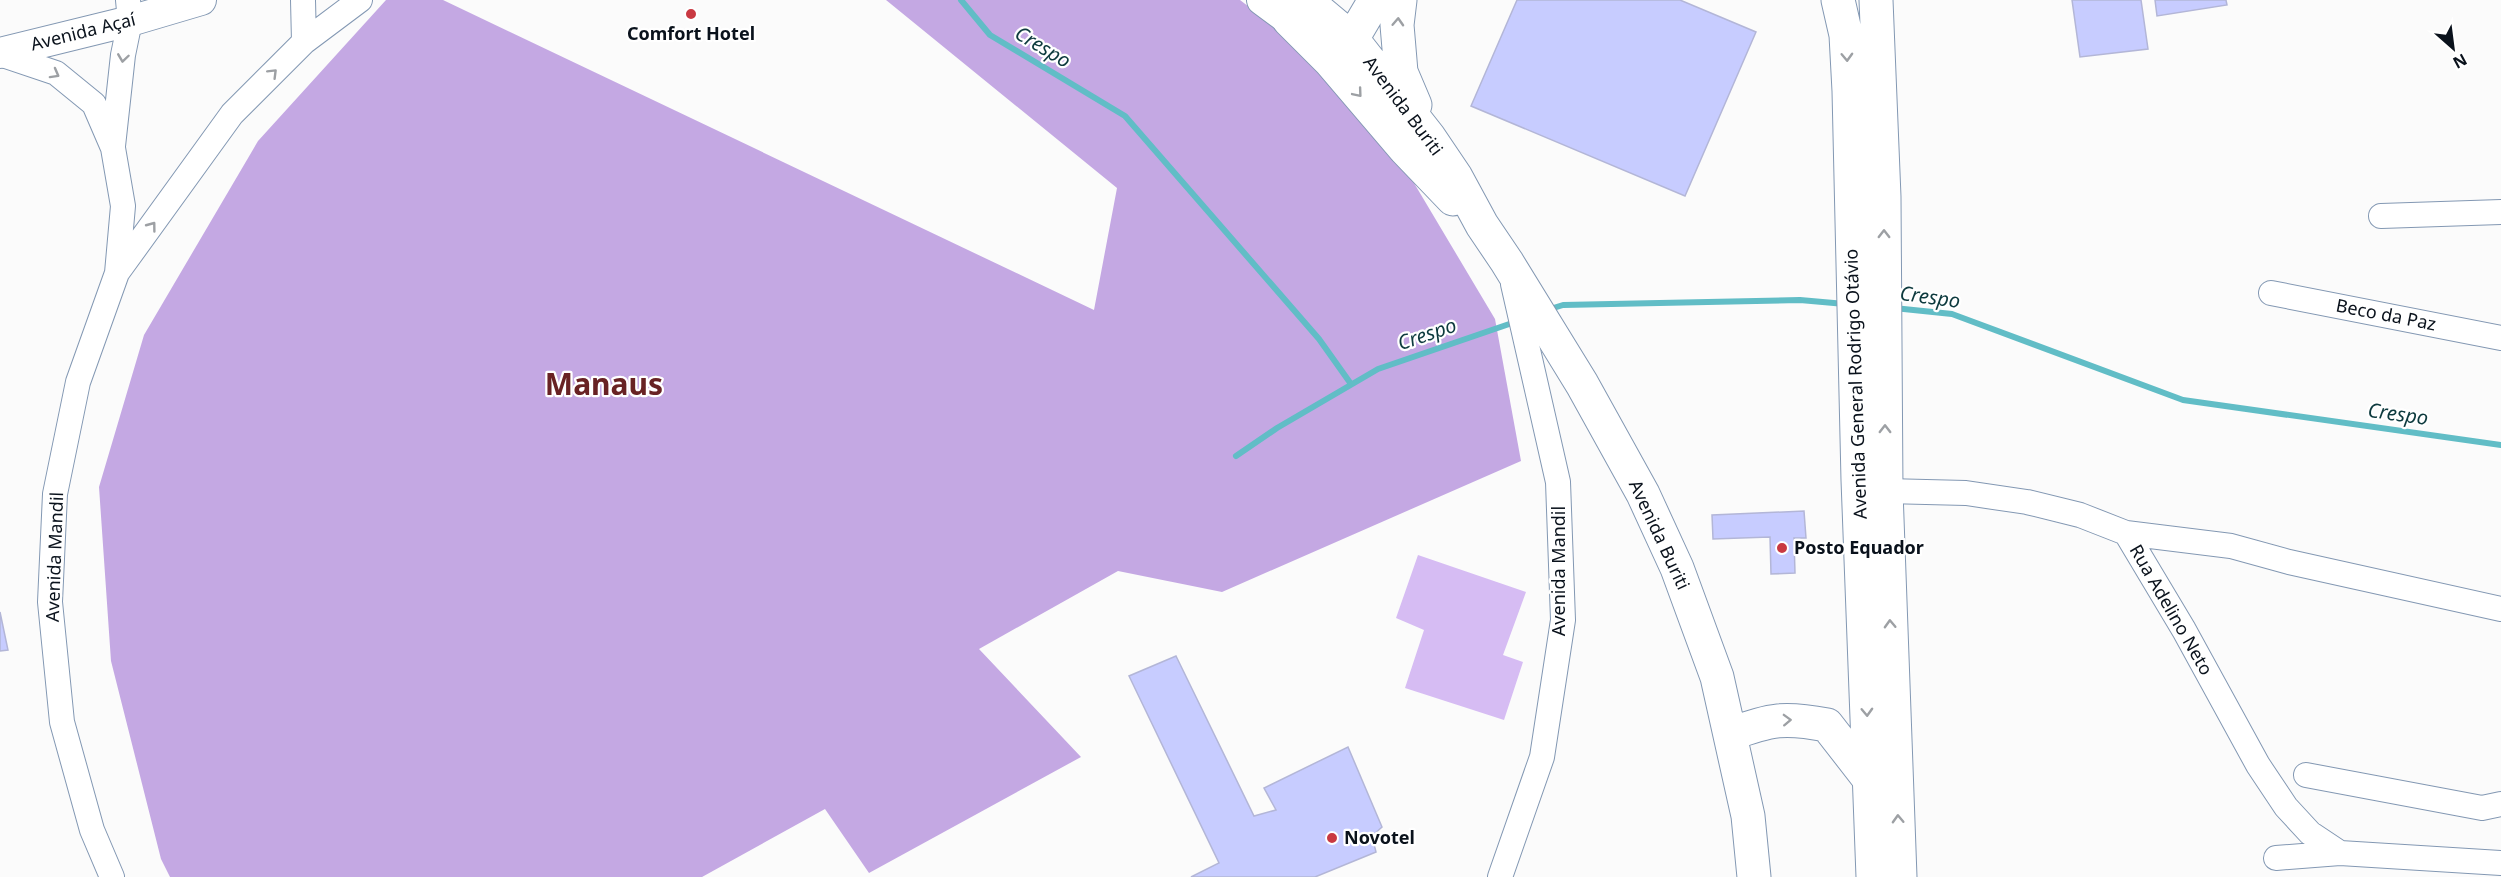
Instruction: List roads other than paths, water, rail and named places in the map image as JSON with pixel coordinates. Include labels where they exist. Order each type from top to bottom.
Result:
[{"type":"main road","points":[[1341,50],[1375,0]]},
{"type":"main road","points":[[1400,0],[1397,25],[1401,72],[1429,137]]},
{"type":"main road","name":"Avenida General Rodrigo Otávio","points":[[1838,0],[1847,46],[1858,480],[1873,877]]},
{"type":"main road","name":"Avenida General Rodrigo Otávio","points":[[1876,0],[1884,197],[1886,492],[1900,877]]},
{"type":"main road","name":"Avenida Buriti","points":[[1303,5],[1341,50],[1436,183],[1482,225]]},
{"type":"main road","name":"Avenida Buriti","points":[[1341,50],[1429,137],[1456,177],[1482,225],[1508,262],[1582,384],[1643,494],[1677,568],[1717,677],[1748,816],[1754,877]]},
{"type":"main road","points":[[1731,734],[1766,721],[1795,719],[1827,725],[1869,779]]},
{"type":"street","name":"Avenida Açaí","points":[[0,40],[128,7],[201,0]]},
{"type":"street","points":[[303,0],[304,42]]},
{"type":"street","name":"Avenida Mandil","points":[[117,273],[232,114],[304,42],[360,0]]},
{"type":"street","points":[[1262,0],[1303,5]]},
{"type":"street","name":"Avenida Açaí","points":[[0,54],[128,7]]},
{"type":"street","points":[[113,148],[128,7]]},
{"type":"street","name":"Avenida Mandil","points":[[0,54],[56,73],[93,104],[113,148],[123,206],[117,273],[78,382],[55,494],[50,602],[62,722],[92,830],[112,877]]},
{"type":"street","points":[[2380,216],[2501,212]]},
{"type":"street","name":"Avenida Mandil","points":[[1500,877],[1542,757],[1563,620],[1558,482],[1508,262]]},
{"type":"street","name":"Beco da Paz","points":[[2271,292],[2501,338]]},
{"type":"street","name":"Rua Adelino Neto","points":[[1886,492],[1966,493],[2027,502],[2080,515],[2126,533],[2184,630],[2268,782],[2286,807],[2310,833],[2340,853]]},
{"type":"street","points":[[2126,533],[2231,546],[2289,562],[2501,609]]},
{"type":"street","points":[[2306,775],[2482,808],[2501,804]]},
{"type":"street","points":[[2276,858],[2340,853],[2501,863]]},
{"type":"waterway","name":"Crespo","points":[[961,0],[990,35],[1125,116],[1319,339],[1351,384]]},
{"type":"waterway","name":"Crespo","points":[[1547,310],[1563,305],[1800,300],[1845,304]]},
{"type":"waterway","name":"Crespo","points":[[1894,308],[1952,314],[2183,400],[2501,445]]},
{"type":"waterway","name":"Crespo","points":[[1236,456],[1277,428],[1378,369],[1518,321]]},
{"type":"place","name":"Comfort Hotel","points":[[691,14]]},
{"type":"place","name":"Posto Equador","points":[[1782,548]]},
{"type":"place","name":"Novotel","points":[[1332,838]]},
{"type":"district","name":"Manaus","points":[[604,385]]}]
